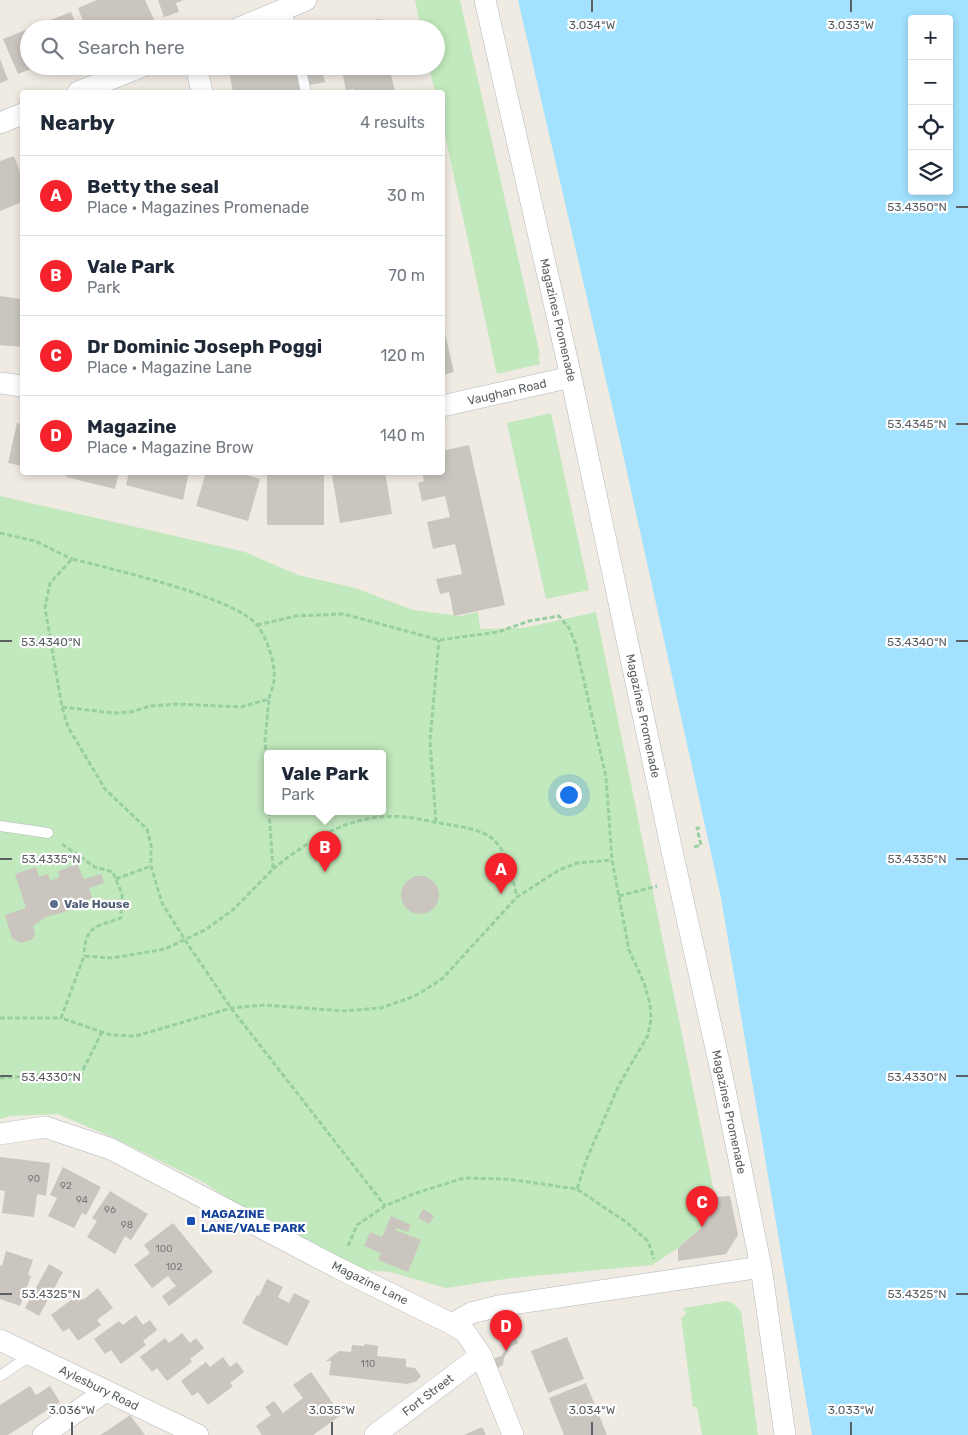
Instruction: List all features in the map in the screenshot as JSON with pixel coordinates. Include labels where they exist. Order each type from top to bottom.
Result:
[{"type":"street","points":[[289,19],[306,0]]},
{"type":"street","name":"Magazines Promenade","points":[[485,0],[571,377],[678,881],[723,1080],[761,1267],[785,1435]]},
{"type":"street","points":[[83,90],[120,75]]},
{"type":"street","points":[[198,75],[202,90]]},
{"type":"street","points":[[0,124],[20,115]]},
{"type":"street","name":"Vaughan Road","points":[[445,405],[571,377]]},
{"type":"street","points":[[0,384],[20,386]]},
{"type":"street","name":"Magazine Lane","points":[[0,1134],[45,1127],[111,1149],[338,1268],[452,1324],[464,1332],[481,1354],[513,1435]]},
{"type":"street","points":[[452,1324],[471,1313],[499,1306],[761,1267]]},
{"type":"street","name":"Aylesbury Road","points":[[0,1340],[198,1435]]},
{"type":"street","name":"Fort Street","points":[[375,1435],[481,1354]]},
{"type":"street","points":[[43,1435],[106,1392]]},
{"type":"lane","points":[[302,75],[306,90]]},
{"type":"lane","points":[[0,826],[48,833]]},
{"type":"lane","points":[[0,1376],[31,1355]]},
{"type":"path","points":[[0,533],[35,541],[72,559],[198,594],[232,607],[257,625],[270,647],[274,680],[269,699],[266,750]]},
{"type":"path","points":[[72,559],[50,583],[45,608],[62,708],[68,727],[105,789],[147,829],[151,845],[151,866],[162,903],[185,940],[231,1008],[385,1206]]},
{"type":"path","points":[[257,625],[296,616],[344,614],[439,640],[498,632],[529,621],[559,616],[569,628],[575,642],[606,777],[612,860],[630,950],[644,983],[650,1004],[651,1019],[648,1035],[619,1085],[587,1158],[577,1189]]},
{"type":"path","points":[[436,822],[430,741],[439,640]]},
{"type":"path","points":[[62,708],[113,713],[131,712],[150,706],[178,704],[241,708],[269,699]]},
{"type":"path","points":[[269,815],[273,869]]},
{"type":"path","points":[[84,956],[112,958],[165,949],[185,940],[205,930],[234,909],[273,869],[295,851],[317,838],[352,822],[377,817],[404,817],[470,828],[494,840],[508,861],[517,897]]},
{"type":"path","points":[[700,828],[698,828],[701,843]]},
{"type":"path","points":[[48,833],[95,868],[113,872],[122,894],[121,918],[93,928],[85,940],[84,956],[61,1018]]},
{"type":"path","points":[[0,1018],[61,1018],[111,1035],[136,1036],[231,1008],[264,1005],[344,1011],[381,1008],[415,996],[442,979],[517,897],[558,870],[577,863],[612,860]]},
{"type":"path","points":[[116,879],[151,866]]},
{"type":"path","points":[[619,896],[678,881]]},
{"type":"path","points":[[0,1078],[47,1075],[78,1080],[102,1032]]},
{"type":"path","points":[[338,1268],[357,1225],[385,1206],[413,1194],[464,1178],[507,1179],[577,1189],[626,1222],[648,1242],[662,1281]]},
{"type":"green space","points":[[415,0],[460,0],[540,355],[538,355],[540,364],[497,374],[445,135],[445,90],[435,90],[431,75],[445,75],[445,20],[419,20]]},
{"type":"green space","points":[[551,413],[589,590],[546,599],[507,423]]},
{"type":"green space","points":[[0,496],[245,552],[298,575],[355,588],[413,610],[460,616],[478,612],[480,629],[523,628],[596,612],[715,1197],[702,1227],[678,1248],[652,1265],[512,1278],[446,1288],[390,1272],[338,1268],[201,1181],[114,1138],[58,1114],[11,1116],[0,1119]]},
{"type":"green space","points":[[727,1301],[734,1304],[741,1311],[758,1435],[702,1435],[697,1407],[693,1407],[681,1317],[684,1317],[686,1313],[683,1308]]},
{"type":"water","points":[[518,0],[968,0],[968,1435],[812,1435],[721,898],[619,436]]},
{"type":"building","points":[[97,0],[145,0],[154,20],[83,20],[78,8]]},
{"type":"building","points":[[158,0],[184,0],[176,3],[179,12],[164,17]]},
{"type":"building","points":[[71,12],[74,20],[51,20]]},
{"type":"building","points":[[20,32],[20,73],[18,74],[3,39]]},
{"type":"building","points":[[0,59],[8,80],[0,83]]},
{"type":"building","points":[[230,75],[298,75],[300,90],[233,90]]},
{"type":"building","points":[[307,75],[323,75],[325,82],[309,85]]},
{"type":"building","points":[[343,75],[391,75],[395,90],[354,89],[346,90]]},
{"type":"building","points":[[14,156],[20,172],[20,203],[0,211],[0,161]]},
{"type":"building","points":[[0,296],[20,299],[20,347],[0,345]]},
{"type":"building","points":[[445,334],[454,372],[445,374]]},
{"type":"building","points":[[17,423],[20,424],[20,466],[8,463]]},
{"type":"building","points":[[469,445],[505,605],[454,616],[449,592],[440,594],[436,579],[462,574],[455,544],[433,549],[427,522],[450,517],[445,496],[422,501],[418,483],[424,481],[423,475],[445,475],[445,450]]},
{"type":"building","points":[[66,475],[118,475],[115,489],[66,477]]},
{"type":"building","points":[[128,475],[188,475],[183,500],[126,485]]},
{"type":"building","points":[[205,475],[247,475],[260,479],[248,521],[196,506]]},
{"type":"building","points":[[267,475],[324,475],[324,525],[267,525]]},
{"type":"building","points":[[332,475],[386,475],[392,514],[340,523]]},
{"type":"building","name":"Vale House","points":[[77,864],[84,879],[101,874],[104,883],[89,888],[92,898],[84,901],[83,907],[46,917],[33,926],[35,934],[33,939],[21,943],[12,938],[5,915],[26,908],[15,874],[36,867],[39,877],[48,874],[50,881],[60,877],[58,871]]},
{"type":"building","points":[[420,876],[434,881],[439,895],[434,909],[420,914],[406,909],[401,895],[406,881]]},
{"type":"building","points":[[0,1157],[50,1163],[46,1196],[37,1194],[34,1217],[2,1213],[5,1191],[0,1190]]},
{"type":"building","points":[[63,1167],[101,1187],[86,1215],[82,1213],[74,1228],[48,1216],[57,1198],[50,1195]]},
{"type":"building","points":[[110,1191],[148,1214],[131,1240],[125,1236],[115,1254],[87,1237],[97,1221],[92,1218]]},
{"type":"building","points":[[730,1196],[738,1235],[726,1254],[678,1261],[678,1248],[702,1227],[715,1197]]},
{"type":"building","points":[[423,1209],[434,1216],[429,1224],[418,1218]]},
{"type":"building","points":[[391,1216],[411,1225],[408,1232],[396,1228],[395,1230],[421,1240],[408,1272],[378,1260],[381,1253],[364,1246],[370,1232],[382,1237]]},
{"type":"building","points":[[173,1223],[213,1272],[169,1306],[162,1296],[176,1286],[168,1276],[152,1288],[134,1265],[150,1253],[144,1245]]},
{"type":"building","points":[[6,1251],[33,1260],[28,1275],[31,1276],[20,1306],[0,1299],[0,1265],[2,1266]]},
{"type":"building","points":[[49,1264],[63,1272],[39,1316],[25,1308]]},
{"type":"building","points":[[267,1279],[283,1287],[278,1297],[289,1303],[294,1293],[310,1301],[287,1346],[242,1323]]},
{"type":"building","points":[[98,1288],[113,1308],[97,1320],[101,1325],[78,1341],[69,1328],[63,1332],[51,1315],[79,1294],[83,1300]]},
{"type":"building","points":[[136,1315],[143,1325],[150,1320],[157,1330],[143,1341],[146,1345],[121,1364],[111,1350],[105,1354],[94,1339],[119,1321],[123,1325]]},
{"type":"building","points":[[182,1333],[190,1343],[196,1338],[204,1348],[190,1359],[192,1362],[167,1381],[157,1368],[152,1372],[140,1357],[165,1338],[169,1343]]},
{"type":"building","points":[[510,1335],[515,1335],[518,1343],[510,1347],[504,1358],[503,1365],[498,1368],[494,1362],[495,1358],[501,1356],[509,1345],[507,1341]]},
{"type":"building","points":[[567,1337],[584,1379],[548,1393],[531,1351]]},
{"type":"building","points":[[365,1344],[378,1346],[377,1356],[406,1359],[406,1367],[415,1368],[421,1376],[417,1381],[407,1384],[329,1375],[331,1361],[326,1361],[339,1351],[351,1352],[352,1345],[364,1346]]},
{"type":"building","points":[[223,1357],[230,1367],[237,1362],[244,1372],[230,1383],[233,1386],[208,1405],[198,1392],[192,1396],[181,1381],[206,1362],[210,1367]]},
{"type":"building","points":[[311,1372],[341,1415],[313,1435],[262,1435],[256,1426],[271,1415],[265,1407],[274,1401],[283,1413],[303,1398],[293,1385]]},
{"type":"building","points":[[586,1383],[607,1435],[564,1435],[549,1398]]},
{"type":"building","points":[[30,1386],[36,1395],[50,1386],[60,1402],[8,1435],[0,1435],[0,1405]]},
{"type":"building","points":[[130,1415],[145,1435],[100,1435],[107,1431]]},
{"type":"building","points":[[482,1427],[486,1435],[464,1435]]},
{"type":"place","name":"Vale Park","points":[[325,872]]},
{"type":"place","name":"Betty the seal","points":[[501,894]]},
{"type":"place","name":"Vale House","points":[[54,904]]},
{"type":"place","name":"MAGAZINE LANE/VALE PARK","points":[[191,1221]]},
{"type":"place","name":"Dr Dominic Joseph Poggi","points":[[702,1227]]},
{"type":"place","name":"Magazine","points":[[506,1351]]}]
